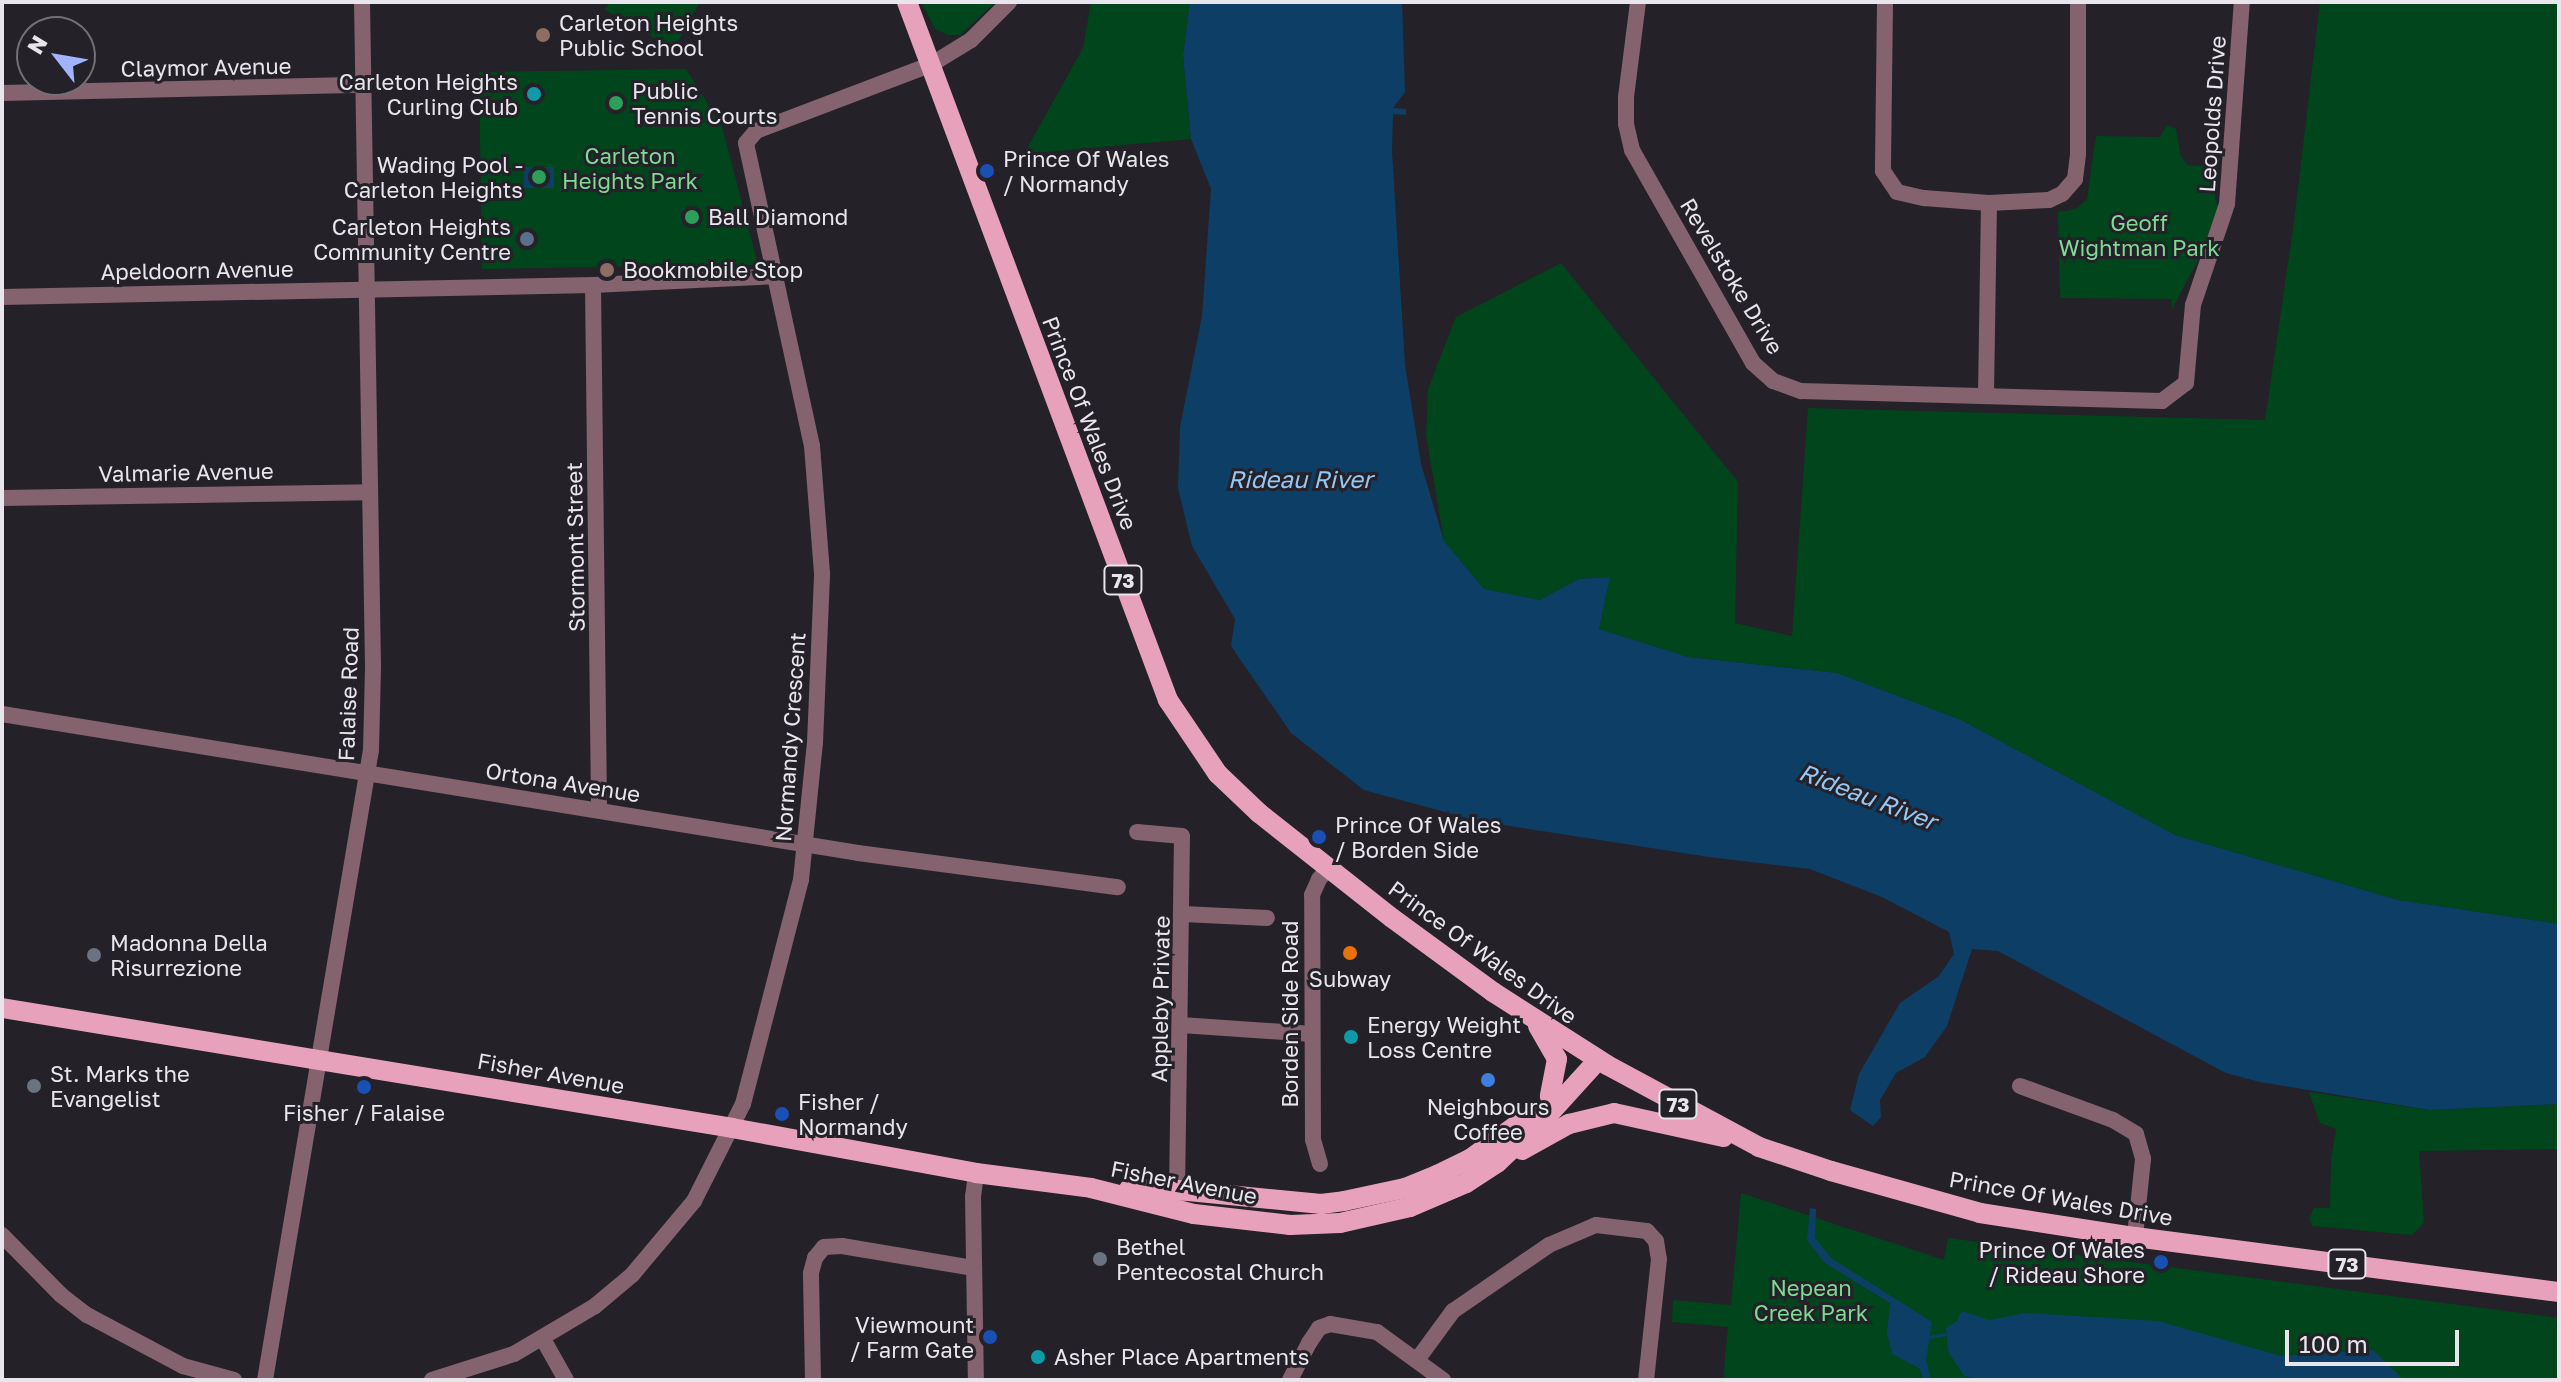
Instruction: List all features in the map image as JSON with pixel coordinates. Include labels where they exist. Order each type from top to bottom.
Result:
[{"type":"main road","name":"Prince Of Wales Drive","points":[[907,2],[1168,700],[1218,774],[1259,813],[1329,868],[1533,1019],[1592,1057],[1759,1147],[1894,1191],[1980,1213],[2135,1237],[2559,1292]]},
{"type":"main road","name":"Fisher Avenue","points":[[2,1008],[732,1128],[976,1173],[1177,1200],[1290,1225],[1340,1223],[1407,1198],[1454,1189],[1497,1163],[1549,1114],[1592,1057]]},
{"type":"main road","points":[[1533,1019],[1549,1041],[1557,1059],[1550,1096]]},
{"type":"main road","name":"Fisher Avenue","points":[[1407,1198],[1470,1159],[1528,1117],[1592,1057]]},
{"type":"main road","points":[[1497,1163],[1569,1124],[1614,1113],[1759,1147]]},
{"type":"street","name":"Falaise Road","points":[[265,1380],[371,750],[373,666],[362,2]]},
{"type":"street","points":[[932,64],[971,40],[1009,2]]},
{"type":"street","name":"Revelstoke Drive","points":[[1638,2],[1626,97],[1626,124],[1632,150],[1753,363],[1773,381],[1801,391],[2160,401]]},
{"type":"street","points":[[1885,2],[1883,171],[1897,192],[1924,198],[1989,203],[2049,200],[2062,194],[2075,179],[2078,154],[2078,2]]},
{"type":"street","name":"Leopolds Drive","points":[[2160,401],[2176,394],[2186,383],[2193,305],[2227,204],[2242,2]]},
{"type":"street","name":"Normandy Crescent","points":[[432,1380],[514,1354],[543,1339],[595,1306],[632,1275],[694,1201],[743,1104],[801,880],[815,743],[822,573],[812,446],[747,151],[750,137],[764,128],[932,64]]},
{"type":"street","name":"Claymor Avenue","points":[[2,93],[362,85]]},
{"type":"street","points":[[1986,394],[1989,203]]},
{"type":"street","name":"Apeldoorn Avenue","points":[[2,297],[593,285],[776,276]]},
{"type":"street","name":"Stormont Street","points":[[593,285],[599,809]]},
{"type":"street","name":"Valmarie Avenue","points":[[2,498],[370,492]]},
{"type":"street","name":"Ortona Avenue","points":[[2,714],[145,734],[366,774],[805,843],[1118,887]]},
{"type":"street","name":"Appleby Private","points":[[1137,832],[1182,836],[1177,1200]]},
{"type":"street","name":"Borden Side Road","points":[[1320,1164],[1313,1140],[1312,895],[1319,879],[1329,868]]},
{"type":"street","points":[[1183,914],[1267,918]]},
{"type":"street","points":[[1181,1025],[1312,1034]]},
{"type":"street","points":[[2020,1086],[2113,1120],[2136,1134],[2143,1159],[2135,1237]]},
{"type":"street","points":[[976,1173],[973,1196],[976,1380]]},
{"type":"street","points":[[1417,1360],[1453,1311],[1549,1245],[1596,1225],[1647,1231],[1656,1241],[1659,1259],[1646,1380]]},
{"type":"street","points":[[2,1235],[61,1295],[87,1315],[183,1366],[234,1380]]},
{"type":"street","points":[[813,1380],[811,1273],[815,1258],[824,1247],[842,1246],[974,1268]]},
{"type":"street","points":[[1290,1380],[1319,1328],[1330,1324],[1377,1332],[1443,1380]]},
{"type":"street","points":[[543,1339],[566,1380]]},
{"type":"green space","points":[[609,2],[700,2],[674,49],[605,10]]},
{"type":"green space","points":[[921,2],[996,2],[960,35],[948,35],[935,29]]},
{"type":"green space","points":[[1091,2],[1190,2],[1183,55],[1191,139],[1024,154],[1083,48]]},
{"type":"green space","points":[[2320,2],[2559,2],[2559,924],[2398,900],[2175,835],[1961,720],[1837,673],[1688,657],[1599,629],[1610,577],[1579,579],[1540,600],[1484,589],[1444,541],[1426,435],[1428,389],[1456,317],[1561,263],[1738,482],[1735,623],[1792,636],[1808,408],[2265,420],[2294,222]]},
{"type":"green space","name":"Carleton Heights Park","points":[[686,69],[722,126],[758,265],[482,269],[479,72]]},
{"type":"green space","name":"Geoff Wightman Park","points":[[2167,125],[2176,129],[2181,157],[2188,165],[2217,167],[2215,199],[2220,210],[2211,236],[2172,309],[2172,299],[2060,298],[2058,212],[2076,209],[2087,199],[2096,136],[2160,137]]},
{"type":"green space","points":[[2309,1092],[2430,1110],[2559,1104],[2559,1149],[2419,1151],[2424,1223],[2412,1235],[2312,1226],[2309,1218],[2314,1208],[2330,1208],[2331,1160],[2336,1129],[2320,1123]]},
{"type":"green space","name":"Nepean Creek Park","points":[[1741,1193],[1944,1260],[1948,1238],[2559,1318],[2559,1380],[1723,1380],[1728,1327],[1672,1322],[1673,1300],[1731,1305]]},
{"type":"water","name":"Rideau River","points":[[1190,2],[1402,2],[1405,92],[1393,108],[1406,109],[1406,115],[1393,114],[1392,151],[1405,365],[1421,464],[1444,541],[1484,589],[1540,600],[1579,579],[1610,577],[1599,629],[1688,657],[1837,673],[1961,720],[2175,835],[2398,900],[2559,924],[2559,1104],[2430,1110],[2260,1082],[2226,1073],[1998,951],[1972,949],[1947,1026],[1925,1057],[1896,1073],[1880,1100],[1881,1117],[1873,1126],[1850,1110],[1859,1074],[1900,1003],[1939,976],[1954,954],[1949,932],[1882,897],[1810,869],[1709,857],[1478,821],[1364,790],[1291,733],[1231,646],[1235,619],[1192,546],[1178,488],[1180,427],[1202,316],[1211,189],[1191,139],[1183,55]]},
{"type":"water","name":"Wading Pool - Carleton Heights","points":[[524,167],[554,167],[554,188],[524,188]]},
{"type":"water","points":[[1810,1208],[1816,1209],[1815,1238],[1831,1258],[1932,1322],[1926,1360],[1931,1380],[1924,1380],[1919,1368],[1892,1354],[1887,1333],[1890,1303],[1825,1263],[1807,1240]]},
{"type":"water","points":[[1962,1311],[1989,1320],[2026,1313],[2158,1321],[2281,1356],[2373,1350],[2404,1380],[1985,1380],[1964,1376],[1948,1351],[1946,1328],[1957,1321]]},
{"type":"waterway","points":[[1930,1337],[1945,1334]]},
{"type":"place","name":"Carleton Heights Public School","points":[[543,35]]},
{"type":"place","name":"Carleton Heights Curling Club","points":[[534,94]]},
{"type":"place","name":"Public Tennis Courts","points":[[616,103]]},
{"type":"place","name":"Prince Of Wales / Normandy","points":[[987,171]]},
{"type":"place","name":"Wading Pool - Carleton Heights","points":[[539,177]]},
{"type":"place","name":"Ball Diamond","points":[[692,217]]},
{"type":"place","name":"Carleton Heights Community Centre","points":[[527,239]]},
{"type":"place","name":"Bookmobile Stop","points":[[607,270]]},
{"type":"place","name":"Prince Of Wales / Borden Side","points":[[1319,837]]},
{"type":"place","name":"Subway","points":[[1350,953]]},
{"type":"place","name":"Madonna Della Risurrezione","points":[[94,955]]},
{"type":"place","name":"Energy Weight Loss Centre","points":[[1351,1037]]},
{"type":"place","name":"Neighbours Coffee","points":[[1488,1080]]},
{"type":"place","name":"St. Marks the Evangelist","points":[[34,1086]]},
{"type":"place","name":"Fisher / Falaise","points":[[364,1087]]},
{"type":"place","name":"Fisher / Normandy","points":[[782,1114]]},
{"type":"place","name":"Bethel Pentecostal Church","points":[[1100,1259]]},
{"type":"place","name":"Prince Of Wales / Rideau Shore","points":[[2161,1262]]},
{"type":"place","name":"Viewmount / Farm Gate","points":[[990,1337]]},
{"type":"place","name":"Asher Place Apartments","points":[[1038,1357]]}]
